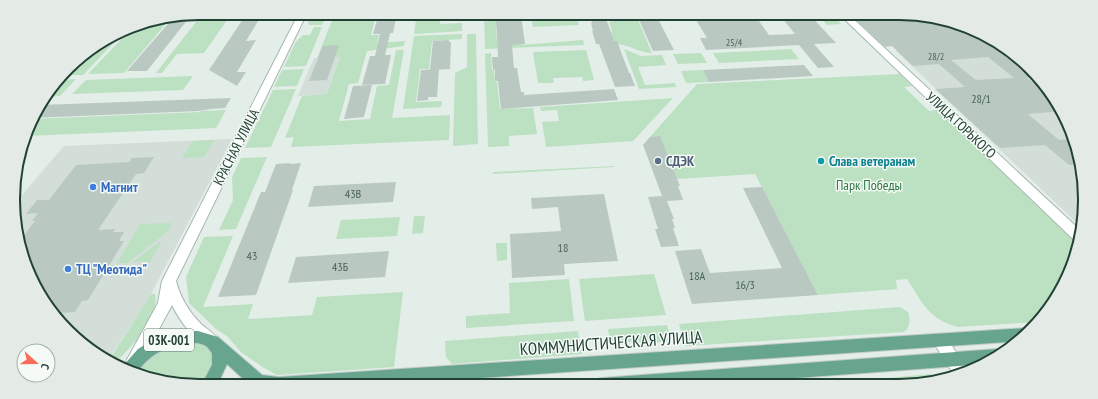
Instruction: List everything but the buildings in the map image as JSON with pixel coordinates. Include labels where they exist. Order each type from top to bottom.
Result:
[{"type":"main road","name":"03К-001","points":[[132,365],[147,351],[165,341],[192,335],[200,336],[213,342],[220,355],[220,363],[212,379]]},
{"type":"main road","name":"КОММУНИСТИЧЕСКАЯ УЛИЦА","points":[[354,379],[1016,335]]},
{"type":"main road","name":"КОММУНИСТИЧЕСКАЯ УЛИЦА","points":[[213,342],[255,379]]},
{"type":"main road","points":[[682,379],[984,357]]},
{"type":"street","name":"КРАСНАЯ УЛИЦА","points":[[131,365],[165,304],[169,281],[300,20]]},
{"type":"street","name":"УЛИЦА ГОРЬКОГО","points":[[849,20],[1075,233]]},
{"type":"street","points":[[169,281],[181,311],[195,328],[213,342]]},
{"type":"street","points":[[940,340],[959,368]]},
{"type":"shaded area","points":[[989,44],[1017,65],[1041,90],[1054,110],[1064,131],[1075,164],[1078,188],[1078,211],[1076,222],[895,50]]},
{"type":"shaded area","points":[[340,57],[327,94],[298,96],[314,58]]},
{"type":"shaded area","points":[[232,139],[151,294],[111,355],[90,342],[57,309],[39,279],[23,235],[20,197],[64,146]]},
{"type":"green space","points":[[198,20],[227,20],[204,53],[177,54],[162,73],[156,73]]},
{"type":"green space","points":[[308,20],[324,20],[322,25],[309,25]]},
{"type":"green space","points":[[332,20],[375,20],[371,35],[379,35],[377,43],[405,41],[404,46],[367,51],[358,83],[349,84],[339,121],[370,119],[377,86],[389,85],[396,50],[404,50],[392,118],[450,115],[449,140],[291,147],[294,137],[285,138],[302,96],[327,94],[340,57],[317,58]]},
{"type":"green space","points":[[416,20],[440,20],[440,24],[462,23],[462,31],[414,34]]},
{"type":"green space","points":[[484,20],[503,20],[504,28],[496,28],[497,41],[520,40],[521,45],[583,40],[584,45],[485,49]]},
{"type":"green space","points":[[532,20],[578,20],[579,25],[533,27]]},
{"type":"green space","points":[[610,20],[638,20],[652,53],[615,44],[609,22],[611,22]]},
{"type":"green space","points":[[822,20],[837,20],[841,24],[827,25]]},
{"type":"green space","points":[[167,23],[124,73],[88,74],[123,38],[153,26]]},
{"type":"green space","points":[[314,27],[322,27],[306,66],[284,67],[295,43],[303,35],[310,35]]},
{"type":"green space","points":[[462,34],[462,39],[432,41],[429,69],[420,69],[416,102],[442,101],[441,107],[403,109],[414,36]]},
{"type":"green space","points":[[467,34],[476,34],[478,144],[453,146],[455,73],[467,67]]},
{"type":"green space","points":[[115,41],[83,75],[71,75],[90,57]]},
{"type":"green space","points":[[624,49],[641,56],[662,55],[666,65],[638,67],[645,85],[675,83],[676,87],[639,89]]},
{"type":"green space","points":[[791,49],[799,59],[719,63],[713,53]]},
{"type":"green space","points":[[586,50],[594,80],[583,81],[582,77],[553,78],[554,83],[538,83],[533,52]]},
{"type":"green space","points":[[491,53],[492,70],[494,70],[495,82],[497,82],[500,109],[533,108],[537,134],[509,136],[509,146],[488,147],[485,54]]},
{"type":"green space","points":[[701,53],[707,63],[678,64],[673,54]]},
{"type":"green space","points":[[304,69],[297,86],[274,87],[282,70]]},
{"type":"green space","points":[[703,70],[709,82],[686,83],[681,71]]},
{"type":"green space","name":"Парк Победы","points":[[900,74],[912,86],[904,87],[929,111],[938,110],[1074,240],[1064,268],[1054,289],[1041,309],[1029,322],[958,327],[948,324],[933,315],[927,309],[907,279],[896,280],[897,289],[818,295],[755,174],[677,179],[650,137],[697,84]]},
{"type":"green space","points":[[193,76],[183,90],[72,94],[86,80]]},
{"type":"green space","points":[[76,79],[60,96],[52,97],[57,90],[66,80]]},
{"type":"green space","points":[[296,89],[271,147],[245,148],[273,90]]},
{"type":"green space","points":[[673,98],[633,141],[546,147],[542,122],[559,121],[557,110],[541,111],[540,107]]},
{"type":"green space","points":[[226,110],[216,128],[32,136],[40,119]]},
{"type":"green space","points":[[214,140],[204,157],[182,158],[193,141]]},
{"type":"green space","points":[[267,157],[236,229],[219,230],[233,200],[232,177],[241,158]]},
{"type":"green space","points":[[615,167],[493,174],[493,172]]},
{"type":"green space","points":[[414,216],[425,216],[423,233],[412,234]]},
{"type":"green space","points":[[400,217],[397,236],[336,239],[341,220]]},
{"type":"green space","points":[[172,223],[167,232],[127,263],[117,263],[140,224]]},
{"type":"green space","points":[[233,236],[203,307],[253,304],[248,319],[312,315],[317,297],[403,292],[394,367],[277,375],[241,352],[227,336],[216,329],[189,303],[186,277],[204,237]]},
{"type":"green space","points":[[162,240],[150,262],[133,262]]},
{"type":"green space","points":[[496,243],[507,243],[507,260],[497,261]]},
{"type":"green space","points":[[654,274],[666,315],[585,321],[579,279]]},
{"type":"green space","points":[[569,279],[574,321],[466,328],[466,316],[510,313],[509,283]]},
{"type":"green space","points":[[151,294],[155,294],[156,303],[149,322],[143,332],[118,359],[112,356]]},
{"type":"green space","points":[[900,307],[908,312],[909,317],[909,325],[904,332],[685,346],[679,324]]},
{"type":"green space","points":[[667,325],[672,341],[649,343],[610,341],[608,329]]},
{"type":"green space","points":[[578,331],[582,354],[452,364],[446,357],[445,341]]},
{"type":"green space","points":[[181,342],[198,343],[207,347],[212,354],[213,364],[206,379],[188,379],[164,376],[139,368],[155,353]]},
{"type":"green space","points":[[930,374],[934,376],[910,379],[876,379]]},
{"type":"place","name":"СДЭК","points":[[658,161]]},
{"type":"place","name":"Слава ветеранам","points":[[821,161]]},
{"type":"place","name":"Магнит","points":[[93,187]]},
{"type":"place","name":"ТЦ \"Меотида\"","points":[[68,269]]}]
